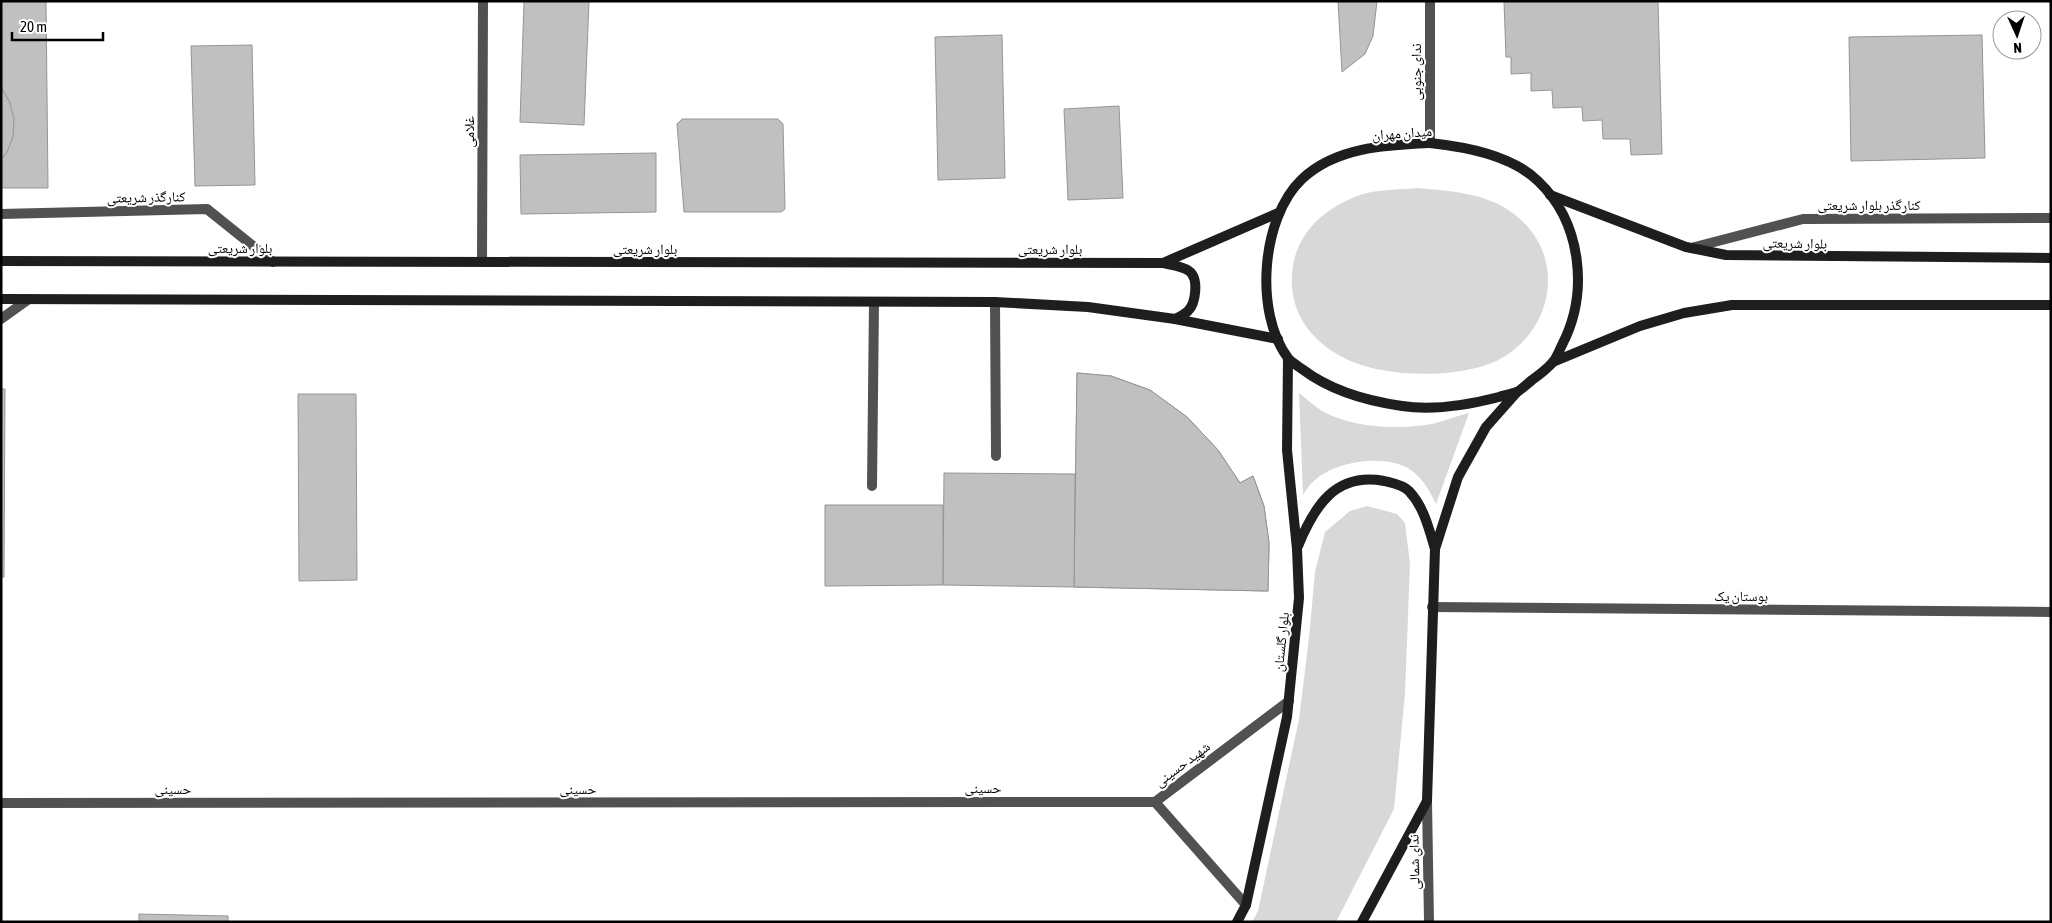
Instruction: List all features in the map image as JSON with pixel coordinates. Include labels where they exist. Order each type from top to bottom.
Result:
[{"type":"main road","name":"میدان مهران","points":[[1430,143],[1475,151],[1500,158],[1538,180],[1550,195],[1568,224],[1575,246],[1577,292],[1574,314],[1553,362],[1517,392],[1480,402],[1441,407],[1404,407],[1359,397],[1318,381],[1288,359],[1270,317],[1266,294],[1269,246],[1278,213],[1302,179],[1323,165],[1354,152],[1380,145],[1430,143]]},
{"type":"main road","name":"بلوار شریعتی","points":[[1550,195],[1691,248],[1726,255],[1771,257],[2051,258]]},
{"type":"main road","name":"بلوار شریعتی","points":[[1,261],[1162,263],[1278,213]]},
{"type":"main road","points":[[1162,263],[1189,270],[1194,276],[1196,291],[1194,301],[1188,311],[1175,319]]},
{"type":"main road","points":[[1,299],[995,302],[1088,308],[1175,319],[1278,339]]},
{"type":"main road","points":[[1553,362],[1640,326],[1684,314],[1732,305],[2051,305]]},
{"type":"main road","name":"بلوار گلستان","points":[[1237,922],[1246,905],[1285,727],[1299,598],[1297,548],[1287,450],[1288,359]]},
{"type":"main road","points":[[1362,922],[1427,802],[1435,550],[1458,477],[1486,427],[1517,392]]},
{"type":"main road","points":[[1297,548],[1308,520],[1330,492],[1354,482],[1377,480],[1408,489],[1423,510],[1435,550]]},
{"type":"street","name":"غلامی","points":[[482,262],[484,1]]},
{"type":"street","name":"ندای جنوبی","points":[[1430,1],[1430,143]]},
{"type":"street","name":"کنارگذر شریعتی","points":[[1,214],[208,209],[273,262]]},
{"type":"street","name":"کنارگذر بلوار شریعتی","points":[[1691,248],[1803,220],[2051,218]]},
{"type":"street","points":[[1,318],[29,299]]},
{"type":"street","points":[[872,486],[874,302]]},
{"type":"street","points":[[995,302],[996,456]]},
{"type":"street","name":"بوستان یک","points":[[1432,607],[2051,612]]},
{"type":"street","name":"شهید حسینی","points":[[1246,905],[1155,802],[1289,701]]},
{"type":"street","name":"حسینی","points":[[1,803],[1155,802]]},
{"type":"street","name":"ندای شمالی","points":[[1427,802],[1429,922]]},
{"type":"shaded area","points":[[1417,188],[1471,195],[1509,210],[1520,219],[1536,238],[1545,260],[1548,282],[1545,304],[1536,325],[1522,343],[1503,357],[1480,367],[1431,374],[1382,370],[1362,365],[1343,357],[1327,347],[1312,334],[1302,319],[1295,302],[1292,282],[1294,261],[1303,238],[1318,220],[1338,205],[1360,195]]},
{"type":"shaded area","points":[[1299,393],[1321,410],[1336,417],[1377,426],[1419,426],[1469,413],[1436,504],[1426,486],[1411,470],[1401,465],[1375,461],[1348,464],[1324,473],[1310,485],[1303,495]]},
{"type":"shaded area","points":[[1367,506],[1397,514],[1405,523],[1410,564],[1405,693],[1394,809],[1336,922],[1252,922],[1258,911],[1299,719],[1315,572],[1325,532],[1350,511]]},
{"type":"building","points":[[1,1],[46,1],[48,188],[1,188]]},
{"type":"building","points":[[524,1],[589,1],[584,125],[520,122]]},
{"type":"building","points":[[1338,1],[1377,1],[1373,36],[1365,54],[1342,72]]},
{"type":"building","points":[[1504,1],[1658,1],[1662,154],[1631,155],[1630,139],[1603,139],[1602,120],[1583,121],[1582,107],[1553,108],[1552,90],[1531,91],[1531,73],[1511,74],[1511,57],[1506,57]]},
{"type":"building","points":[[1002,35],[1005,178],[938,180],[935,37]]},
{"type":"building","points":[[1982,35],[1985,158],[1851,161],[1849,37]]},
{"type":"building","points":[[252,45],[255,185],[195,186],[191,46]]},
{"type":"building","points":[[1,87],[10,103],[14,119],[13,137],[7,152],[1,160]]},
{"type":"building","points":[[1119,106],[1123,198],[1068,200],[1064,109]]},
{"type":"building","points":[[682,119],[778,119],[783,124],[785,209],[781,212],[684,212],[677,124]]},
{"type":"building","points":[[656,153],[656,212],[521,214],[520,155]]},
{"type":"building","points":[[1077,373],[1111,376],[1150,390],[1187,417],[1218,450],[1240,483],[1253,476],[1264,506],[1269,543],[1268,591],[1074,587]]},
{"type":"building","points":[[1077,373],[1111,376],[1150,390],[1187,417],[1218,450],[1240,483],[1253,476],[1264,506],[1269,543],[1268,591],[1074,587]]},
{"type":"building","points":[[1,389],[5,389],[4,577],[1,577]]},
{"type":"building","points":[[298,394],[356,394],[357,580],[299,581]]},
{"type":"building","points":[[944,473],[1075,474],[1074,587],[943,585]]},
{"type":"building","points":[[825,505],[943,505],[943,585],[825,586]]},
{"type":"building","points":[[139,914],[228,916],[228,922],[139,922]]}]
